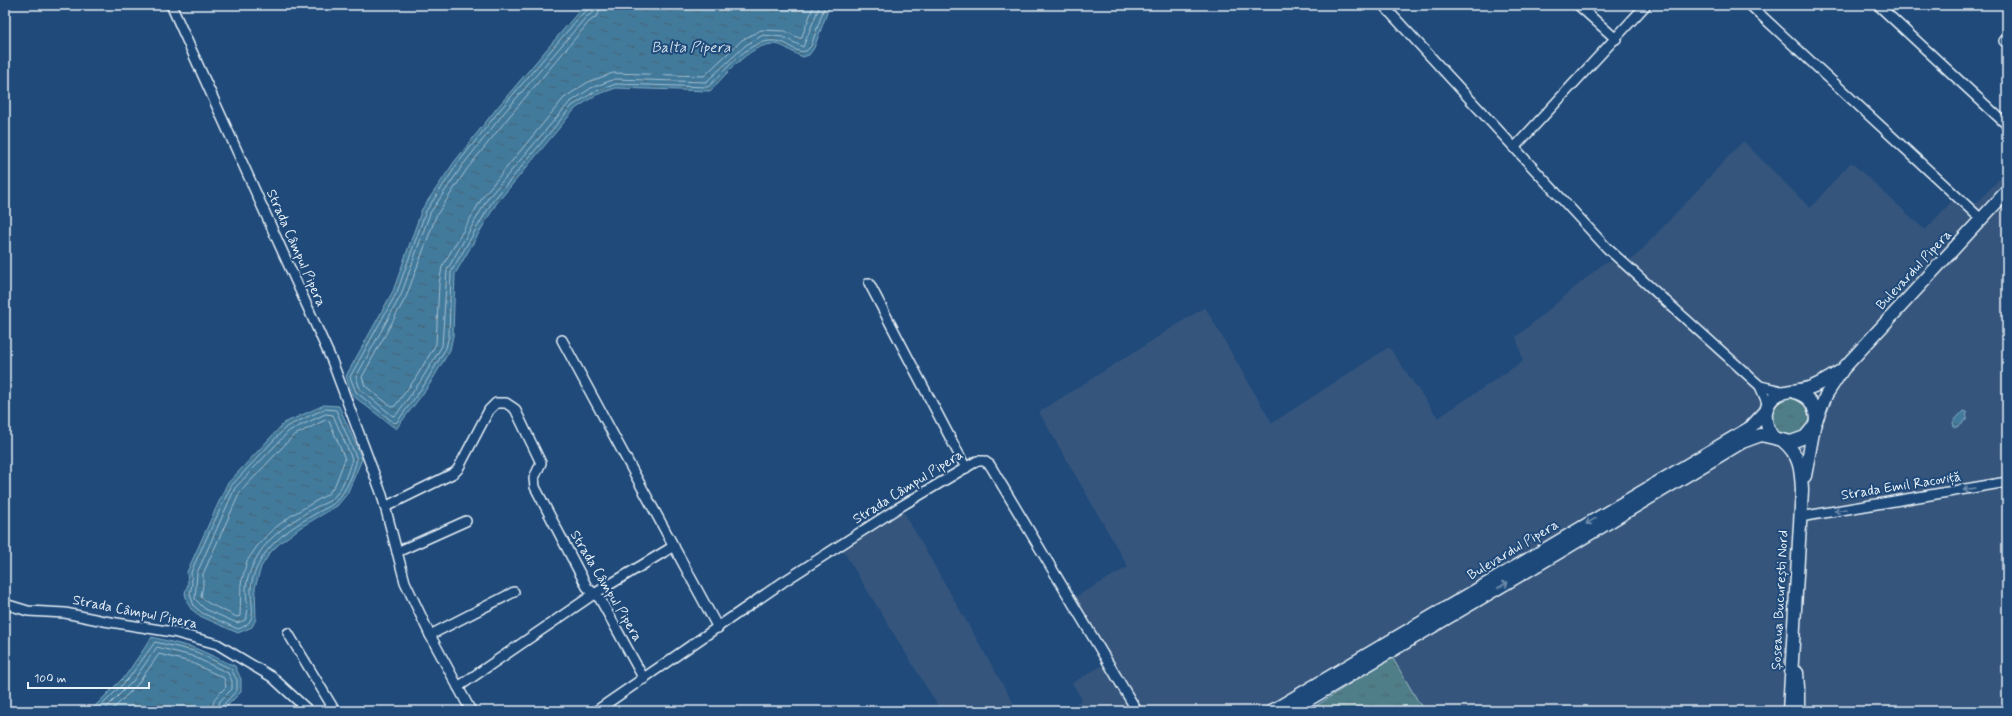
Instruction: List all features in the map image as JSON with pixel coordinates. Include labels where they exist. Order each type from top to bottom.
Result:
[{"type":"main road","name":"Bulevardul Pipera","points":[[1289,711],[1567,548],[1742,442],[1761,435],[1791,442],[1805,438],[1815,422],[1826,395],[1843,369],[2007,191]]},
{"type":"main road","name":"Bulevardul Pipera","points":[[1272,711],[1751,427],[1779,394],[1791,392],[1822,382],[1843,369]]},
{"type":"main road","points":[[1791,392],[1808,398],[1816,411],[1815,422]]},
{"type":"main road","points":[[1767,408],[1766,424],[1778,439]]},
{"type":"main road","name":"Șoseaua București Nord","points":[[1789,711],[1802,490],[1815,422]]},
{"type":"main road","name":"Șoseaua București Nord","points":[[1778,439],[1791,447],[1800,462],[1802,490]]},
{"type":"main road","points":[[1792,663],[1797,675],[1798,711]]},
{"type":"street","name":"Strada Câmpul Pipera","points":[[171,5],[332,361],[373,470],[385,507],[405,582],[430,635],[471,711]]},
{"type":"street","points":[[1383,5],[1607,248],[1760,386],[1767,408]]},
{"type":"street","points":[[1578,5],[1616,38]]},
{"type":"street","points":[[1514,148],[1646,5]]},
{"type":"street","points":[[1750,5],[1981,219]]},
{"type":"street","points":[[1878,5],[2007,125]]},
{"type":"street","points":[[868,283],[966,468]]},
{"type":"street","points":[[562,340],[718,628]]},
{"type":"street","points":[[1760,386],[1791,392]]},
{"type":"street","name":"Strada Câmpul Pipera","points":[[385,507],[454,473],[458,469],[489,410],[496,404],[506,403],[515,409],[541,463],[534,478],[535,487],[587,587],[600,599],[644,679]]},
{"type":"street","name":"Strada Câmpul Pipera","points":[[596,711],[784,582],[898,508],[977,461],[984,461],[990,465],[1137,711]]},
{"type":"street","name":"Strada Emil Racoviță","points":[[1800,517],[2007,482]]},
{"type":"street","points":[[397,552],[466,521]]},
{"type":"street","points":[[458,686],[594,594],[674,546]]},
{"type":"street","points":[[430,635],[514,592]]},
{"type":"street","name":"Strada Câmpul Pipera","points":[[5,604],[28,611],[66,613],[104,621],[173,632],[217,644],[272,677],[309,711]]},
{"type":"street","points":[[288,633],[335,711]]},
{"type":"shaded area","points":[[1743,141],[1810,208],[1851,162],[1925,230],[1952,201],[1966,214],[2007,171],[2007,711],[1424,711],[1392,657],[1303,711],[1064,711],[1082,700],[1072,683],[1103,665],[1066,602],[1128,567],[1039,412],[1205,307],[1272,423],[1389,347],[1438,418],[1523,361],[1516,337],[1604,263],[1634,258]]},
{"type":"shaded area","points":[[902,509],[1018,711],[941,711],[842,549]]},
{"type":"green space","points":[[1791,398],[1804,404],[1810,417],[1804,430],[1791,436],[1778,430],[1772,417],[1778,404]]},
{"type":"green space","points":[[1392,657],[1424,711],[1308,711]]},
{"type":"water","name":"Balta Pipera","points":[[589,5],[830,5],[814,48],[809,55],[803,57],[780,45],[770,44],[760,47],[741,59],[710,91],[616,88],[596,95],[575,109],[496,204],[455,274],[453,336],[450,350],[428,387],[396,429],[352,395],[346,376],[393,291],[422,209],[455,161],[496,109],[580,10]]},
{"type":"water","points":[[324,405],[339,406],[362,459],[347,494],[337,506],[301,527],[280,543],[270,553],[261,567],[255,588],[256,619],[252,627],[238,633],[200,616],[191,609],[187,602],[185,593],[188,584],[187,572],[227,484],[284,423]]},
{"type":"water","points":[[1963,411],[1966,412],[1967,419],[1957,427],[1954,427],[1953,422]]},
{"type":"water","points":[[152,637],[195,648],[235,666],[241,679],[241,692],[228,705],[226,711],[90,711],[126,675]]}]
